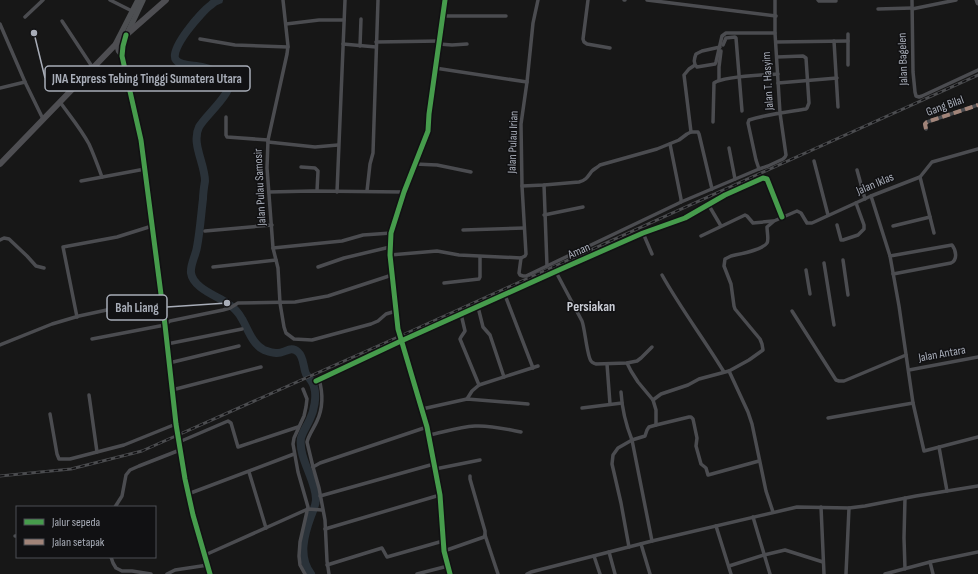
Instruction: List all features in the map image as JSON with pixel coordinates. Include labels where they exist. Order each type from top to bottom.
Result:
[{"type":"highway","points":[[0,164],[116,44],[166,0]]},
{"type":"main road","points":[[126,35],[138,0]]},
{"type":"main road","points":[[116,44],[143,0]]},
{"type":"street","points":[[25,17],[43,0]]},
{"type":"street","points":[[110,0],[135,12]]},
{"type":"street","name":"Jalan Pulau Samosir","points":[[283,0],[288,47],[268,141],[267,168],[273,248],[278,268],[280,303],[284,327],[286,332],[294,339],[312,340],[371,324],[378,321],[386,314],[396,311]]},
{"type":"street","points":[[337,192],[344,0]]},
{"type":"street","points":[[367,192],[370,164],[373,153],[378,0]]},
{"type":"street","points":[[445,0],[428,131],[404,192],[391,233],[390,256],[398,329],[429,435],[440,495],[444,551],[450,574]]},
{"type":"street","name":"Jalan Pulau Irian","points":[[521,258],[526,254],[522,186],[521,124],[533,23],[538,0]]},
{"type":"street","points":[[588,0],[583,39],[584,42],[587,44],[610,48]]},
{"type":"street","points":[[647,0],[776,16]]},
{"type":"street","name":"Jalan T. Hasyim","points":[[760,169],[783,159],[786,155],[780,113],[775,33],[775,0]]},
{"type":"street","points":[[818,0],[836,1]]},
{"type":"street","name":"Jalan Bagelen","points":[[912,0],[913,72],[916,96],[922,96],[978,70]]},
{"type":"street","points":[[878,8],[912,8],[956,0]]},
{"type":"street","points":[[442,16],[506,16]]},
{"type":"street","points":[[360,46],[361,19]]},
{"type":"street","points":[[286,24],[319,20],[344,20]]},
{"type":"street","points":[[62,21],[93,68]]},
{"type":"street","points":[[0,24],[43,119]]},
{"type":"street","points":[[691,132],[684,76],[688,69],[695,65],[697,67],[715,64],[723,35],[726,33],[775,33]]},
{"type":"street","points":[[848,34],[848,66]]},
{"type":"street","points":[[126,35],[122,56],[141,140],[180,450],[188,494],[208,565],[209,574]]},
{"type":"street","points":[[719,80],[719,67],[723,42],[726,38],[735,37],[740,77],[742,111]]},
{"type":"street","points":[[200,39],[235,45],[288,47]]},
{"type":"street","points":[[834,41],[838,107]]},
{"type":"street","points":[[776,42],[848,41]]},
{"type":"street","points":[[376,42],[439,43],[452,45],[467,44]]},
{"type":"street","points":[[116,44],[118,51],[122,56]]},
{"type":"street","points":[[343,44],[376,47]]},
{"type":"street","points":[[695,65],[694,61],[696,54],[720,47]]},
{"type":"street","points":[[390,256],[437,251],[459,255],[521,258],[520,275],[526,276],[681,202],[760,169],[756,160],[748,123],[749,120],[807,108],[809,103],[806,58],[777,57]]},
{"type":"street","points":[[435,68],[527,82]]},
{"type":"street","points":[[713,122],[715,81],[740,77],[778,74]]},
{"type":"street","points":[[778,84],[837,78]]},
{"type":"street","points":[[0,88],[25,82]]},
{"type":"street","points":[[60,102],[88,143],[102,177]]},
{"type":"street","name":"Gang Bilal","points":[[926,130],[925,124],[927,122],[978,105]]},
{"type":"street","points":[[226,117],[227,137],[316,147],[338,145]]},
{"type":"street","points":[[522,186],[583,181],[587,179],[600,165],[657,149],[679,140],[691,132],[698,132],[712,188]]},
{"type":"street","points":[[670,144],[682,199],[681,202]]},
{"type":"street","points":[[729,148],[736,179]]},
{"type":"street","name":"Jalan Iklas","points":[[782,217],[800,211],[807,223],[812,223],[871,196],[920,176],[932,162],[978,149]]},
{"type":"street","points":[[814,161],[828,215]]},
{"type":"street","points":[[415,164],[437,165],[471,172]]},
{"type":"street","points":[[301,167],[317,169],[317,191]]},
{"type":"street","points":[[81,181],[145,169]]},
{"type":"street","points":[[857,170],[865,199]]},
{"type":"street","points":[[920,176],[934,232]]},
{"type":"street","name":"Aman","points":[[313,467],[307,442],[321,410],[322,392],[318,380],[505,294],[643,234],[685,218],[725,195],[763,178],[767,179],[782,217]]},
{"type":"street","points":[[544,185],[547,266]]},
{"type":"street","points":[[269,192],[404,192]]},
{"type":"street","points":[[871,196],[890,256],[913,403],[924,451],[978,437]]},
{"type":"street","points":[[837,225],[841,240],[858,235],[864,229],[856,203]]},
{"type":"street","points":[[708,204],[721,226]]},
{"type":"street","points":[[544,215],[583,207]]},
{"type":"street","points":[[701,236],[744,215],[747,216],[753,223],[774,221]]},
{"type":"street","points":[[653,400],[661,394],[688,385],[699,379],[729,371],[763,350],[760,339],[735,309],[731,284],[724,266],[724,261],[731,256],[758,249],[766,244],[768,242],[767,228],[774,221],[782,217]]},
{"type":"street","points":[[893,226],[930,217]]},
{"type":"street","points":[[204,231],[272,225]]},
{"type":"street","points":[[77,317],[63,247],[117,237],[152,226]]},
{"type":"street","points":[[463,230],[524,228]]},
{"type":"street","points":[[273,248],[342,241],[363,235],[391,233]]},
{"type":"street","points":[[643,234],[652,254]]},
{"type":"street","points":[[0,240],[4,238],[8,239],[36,266],[44,268]]},
{"type":"street","points":[[890,256],[952,245],[955,248],[956,259],[951,263],[893,274]]},
{"type":"street","points":[[318,267],[344,258],[390,247]]},
{"type":"street","points":[[444,283],[479,279],[480,256]]},
{"type":"street","points":[[213,267],[276,260]]},
{"type":"street","points":[[843,260],[848,295]]},
{"type":"street","points":[[824,263],[834,325]]},
{"type":"street","points":[[806,270],[810,294]]},
{"type":"street","points":[[556,272],[582,321],[590,360],[592,362],[596,364],[607,364],[636,361],[652,347]]},
{"type":"street","points":[[92,339],[165,325],[170,322],[230,308],[238,303],[295,302],[328,296],[392,275]]},
{"type":"street","points":[[662,276],[724,372]]},
{"type":"street","points":[[505,294],[533,368]]},
{"type":"street","points":[[0,344],[52,324],[162,298]]},
{"type":"street","points":[[478,307],[483,327],[490,336],[504,377]]},
{"type":"street","points":[[792,311],[838,381],[844,381],[906,355]]},
{"type":"street","points":[[461,314],[465,331],[460,339],[479,385]]},
{"type":"street","points":[[167,344],[242,329]]},
{"type":"street","points":[[169,363],[239,346]]},
{"type":"street","name":"Jalan Antara","points":[[908,370],[978,357]]},
{"type":"street","points":[[627,363],[638,382],[653,400],[656,410],[656,424]]},
{"type":"street","points":[[607,364],[610,404]]},
{"type":"street","points":[[467,399],[472,391],[479,385],[538,366]]},
{"type":"street","points":[[172,390],[261,367]]},
{"type":"street","points":[[729,371],[752,424],[759,461],[772,512]]},
{"type":"street","points":[[304,389],[306,407],[293,444],[294,454],[309,509],[300,542],[299,556],[300,565],[305,574]]},
{"type":"street","points":[[621,392],[622,403],[628,430],[632,440],[652,541]]},
{"type":"street","points":[[89,395],[97,452]]},
{"type":"street","points":[[422,409],[467,399],[528,404]]},
{"type":"street","points":[[582,408],[622,403]]},
{"type":"street","points":[[828,418],[913,403]]},
{"type":"street","points":[[50,414],[57,454],[60,459],[70,459],[124,445],[176,424]]},
{"type":"street","points":[[629,547],[612,464],[613,455],[618,448],[632,440],[645,436],[647,428],[656,424],[691,417],[693,419],[697,438],[696,446],[702,465],[706,468],[708,476],[759,461]]},
{"type":"street","points":[[179,442],[228,421],[231,423],[238,447],[298,427]]},
{"type":"street","points":[[429,435],[476,426],[521,432]]},
{"type":"street","points":[[329,574],[327,565],[325,520],[321,510],[319,488],[313,467],[320,463],[427,427]]},
{"type":"street","points":[[939,447],[947,491]]},
{"type":"street","points":[[116,506],[122,496],[126,475],[130,470],[180,450]]},
{"type":"street","points":[[188,494],[294,454]]},
{"type":"street","points":[[435,468],[480,460]]},
{"type":"street","points":[[320,496],[434,464]]},
{"type":"street","points":[[249,472],[266,528]]},
{"type":"street","points":[[470,476],[485,535],[498,574]]},
{"type":"street","points":[[526,574],[652,541],[797,507],[849,508],[978,486]]},
{"type":"street","points":[[325,529],[440,495]]},
{"type":"street","points":[[905,498],[905,569]]},
{"type":"street","points":[[821,507],[824,574]]},
{"type":"street","points":[[846,574],[849,508]]},
{"type":"street","points":[[205,555],[309,509],[321,510]]},
{"type":"street","points":[[753,517],[770,574]]},
{"type":"street","points":[[716,526],[731,574]]},
{"type":"street","points":[[444,551],[484,537],[485,535]]},
{"type":"street","points":[[327,565],[382,548],[387,557],[443,541]]},
{"type":"street","points":[[641,544],[650,574]]},
{"type":"street","points":[[729,566],[785,550],[823,562]]},
{"type":"street","points":[[609,552],[615,574]]},
{"type":"street","points":[[885,574],[930,562],[978,552]]},
{"type":"street","points":[[594,556],[600,574]]},
{"type":"street","points":[[111,558],[112,563],[122,573],[132,571],[151,574]]},
{"type":"street","points":[[930,562],[933,574]]},
{"type":"street","points":[[167,574],[175,570],[208,565]]},
{"type":"street","points":[[417,574],[448,566]]},
{"type":"waterway","points":[[219,0],[194,22],[181,40],[175,55],[178,62],[224,73],[229,75],[230,81],[229,88],[225,95],[199,127],[197,133],[197,147],[205,181],[198,241],[191,266],[191,273],[196,283],[236,310],[253,340],[264,350],[279,353],[293,349],[298,352],[302,359],[306,374],[313,385],[315,391],[314,408],[301,438],[302,453],[313,484],[316,499],[304,538],[303,553],[307,567],[311,574]]},
{"type":"railway","points":[[0,476],[71,469],[142,451],[978,75]]},
{"type":"marked path","points":[[926,129],[925,124],[927,122],[978,105]]},
{"type":"cycle path","points":[[445,0],[428,131],[404,192],[391,233],[390,255],[398,329],[427,427],[440,495],[444,551],[450,574]]},
{"type":"cycle path","points":[[126,35],[122,56],[141,140],[176,424],[185,479],[193,515],[210,574]]},
{"type":"cycle path","points":[[316,381],[559,270],[643,233],[685,218],[725,195],[763,178],[767,179],[782,217]]},
{"type":"place","name":"JNA Express Tebing Tinggi Sumatera Utara","points":[[34,33]]},
{"type":"place","name":"Bah Liang","points":[[227,303]]},
{"type":"district","name":"Persiakan","points":[[591,306]]}]
